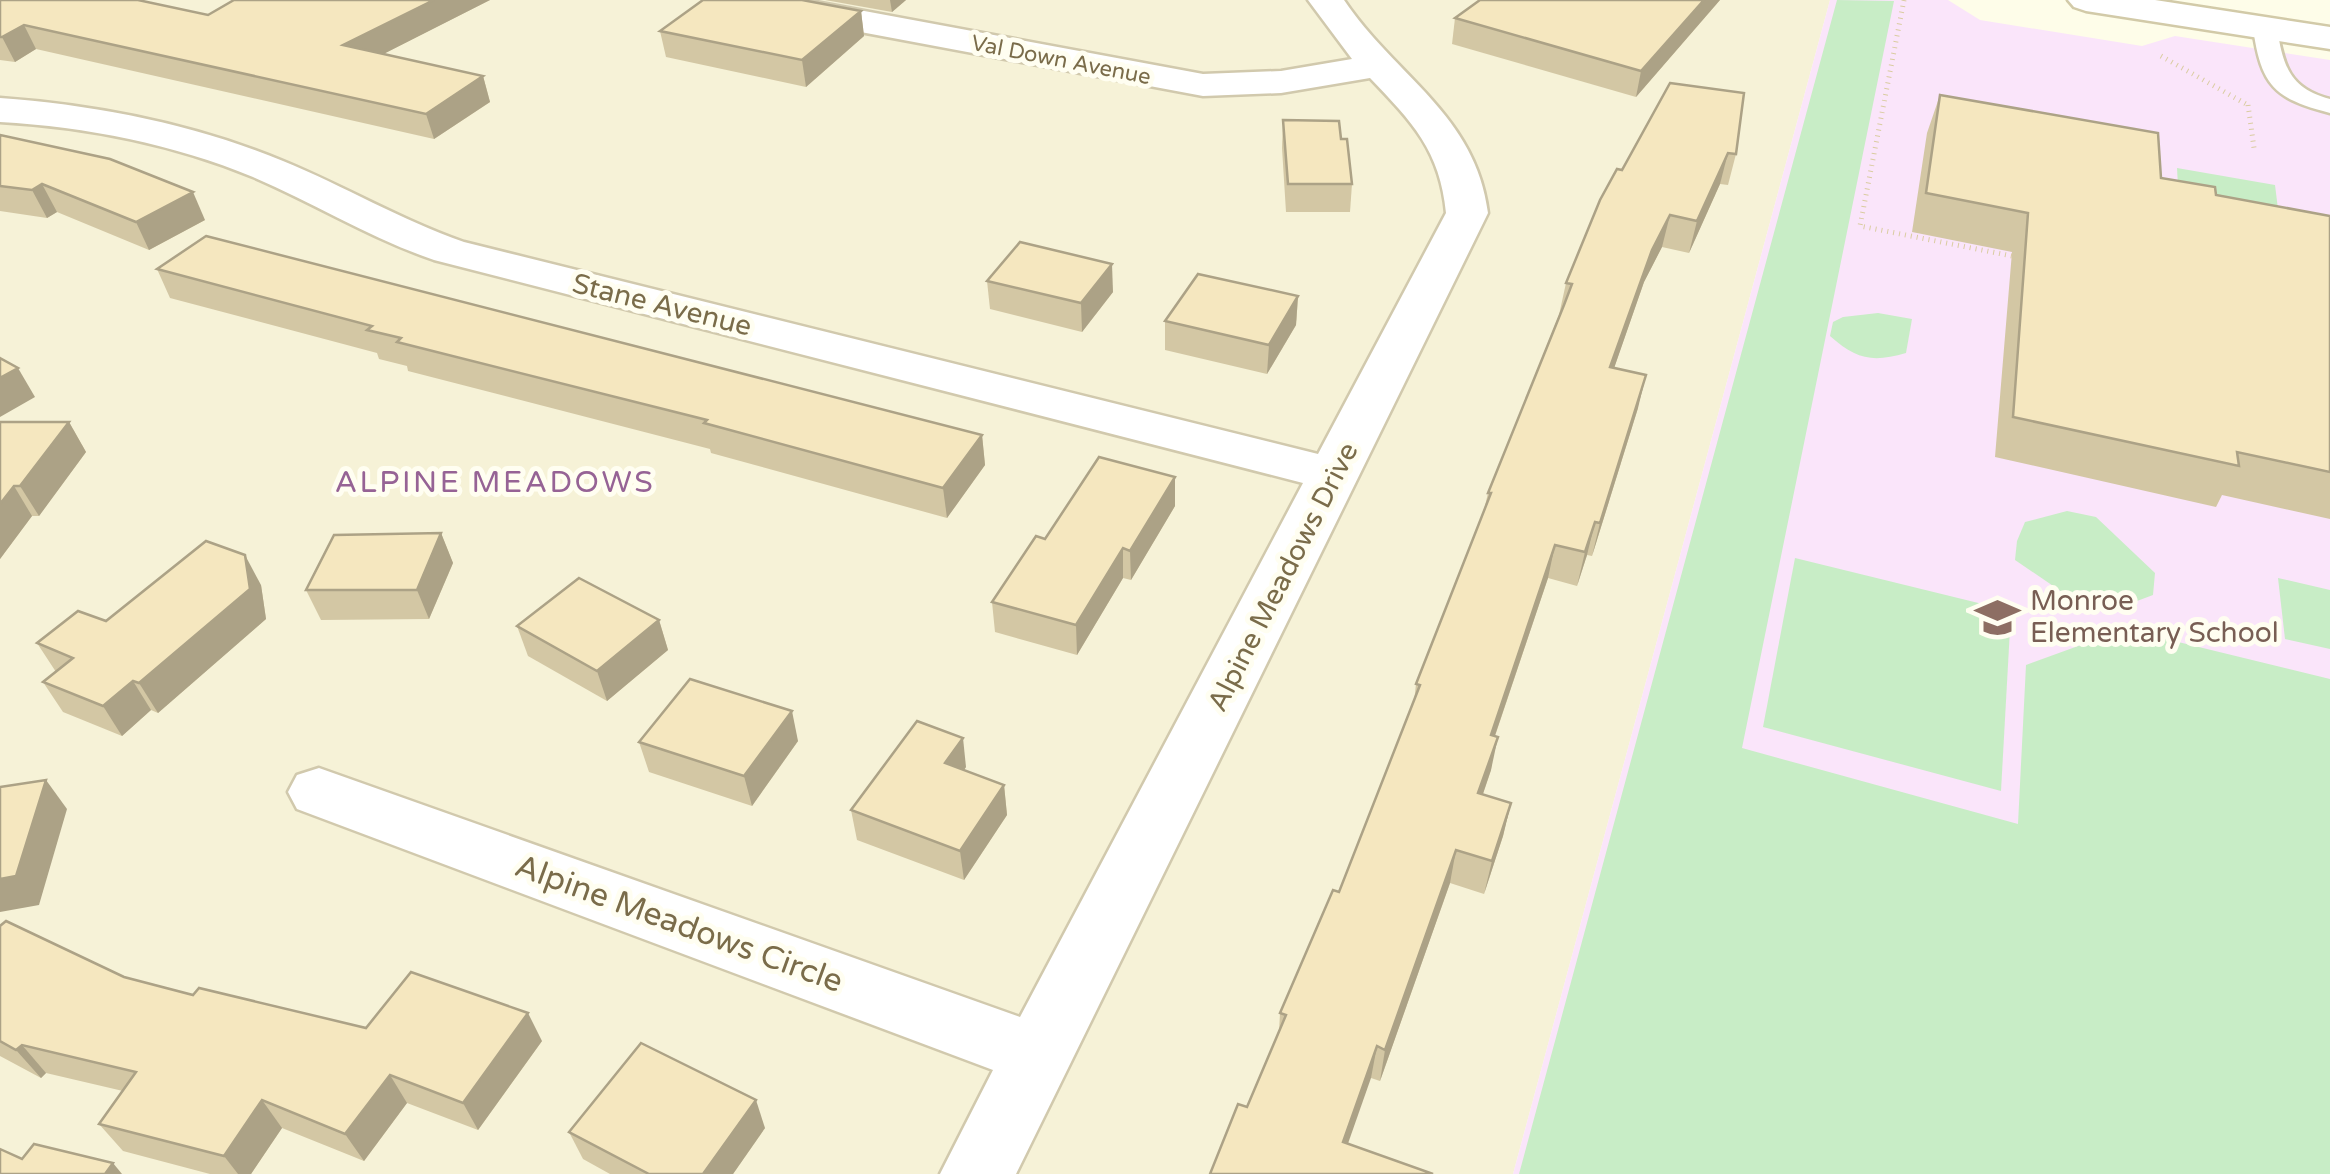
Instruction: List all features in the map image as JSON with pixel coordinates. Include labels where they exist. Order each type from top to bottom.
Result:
[{"type":"street","name":"Val Down Avenue","points":[[748,0],[1203,85],[1282,82],[1377,66]]},
{"type":"street","name":"Alpine Meadows Drive","points":[[977,1174],[1467,214],[1465,179],[1449,143],[1345,31],[1326,0]]},
{"type":"street","points":[[2086,0],[2330,38]]},
{"type":"street","name":"Stane Avenue","points":[[0,110],[68,116],[187,142],[266,168],[370,222],[449,251],[1336,475]]},
{"type":"street","name":"Alpine Meadows Circle","points":[[320,792],[1038,1055]]},
{"type":"lane","points":[[2265,28],[2278,82],[2300,99],[2330,106]]},
{"type":"path","points":[[1904,0],[1860,226],[2012,256]]},
{"type":"path","points":[[2146,48],[2264,114]]},
{"type":"path","points":[[2246,92],[2254,148]]},
{"type":"shaded area","points":[[0,0],[1830,0],[1513,1174],[0,1174]]},
{"type":"shaded area","name":"Monroe Elementary School","points":[[1830,0],[1948,0],[1980,20],[2142,46],[2175,36],[2330,60],[2330,1174],[1513,1174]]},
{"type":"green space","points":[[1837,0],[1894,1],[1742,748],[2018,824],[2026,665],[2125,629],[2330,679],[2330,1174],[1519,1174]]},
{"type":"green space","points":[[2177,168],[2275,185],[2282,241],[2180,222]]},
{"type":"green space","points":[[1878,313],[1912,319],[1906,353],[1865,357],[1830,336],[1833,322],[1843,317]]},
{"type":"green space","points":[[2067,511],[2096,517],[2155,573],[2153,595],[2121,607],[2062,592],[2015,560],[2025,522]]},
{"type":"green space","points":[[1795,558],[2011,611],[2001,791],[1763,727]]},
{"type":"green space","points":[[2278,578],[2330,590],[2330,649],[2285,639]]},
{"type":"building","points":[[0,0],[138,0],[208,15],[234,0],[434,0],[343,45],[483,76],[426,114],[24,25],[0,37]]},
{"type":"building","points":[[703,0],[802,0],[861,11],[802,60],[660,31]]},
{"type":"building","points":[[1480,0],[1704,0],[1641,71],[1455,18]]},
{"type":"building","points":[[1670,83],[1744,93],[1736,154],[1728,153],[1697,221],[1670,215],[1652,250],[1610,367],[1646,375],[1600,523],[1595,522],[1585,552],[1555,545],[1491,735],[1498,737],[1478,793],[1511,803],[1492,861],[1456,850],[1385,1050],[1377,1046],[1343,1142],[1433,1174],[1210,1174],[1238,1104],[1247,1107],[1286,1015],[1280,1013],[1333,890],[1339,892],[1420,685],[1416,684],[1488,493],[1572,284],[1566,283],[1600,200],[1617,169],[1622,170]]},
{"type":"building","points":[[1940,95],[2158,133],[2161,178],[2215,187],[2216,195],[2330,216],[2330,472],[2237,452],[2239,466],[2013,417],[2028,213],[1926,193]]},
{"type":"building","points":[[1283,120],[1339,121],[1341,139],[1347,139],[1352,184],[1288,184]]},
{"type":"building","points":[[0,135],[110,159],[193,192],[136,222],[42,184],[32,190],[0,186]]},
{"type":"building","points":[[206,236],[982,435],[943,488],[704,423],[707,420],[397,342],[401,338],[367,330],[372,326],[157,269]]},
{"type":"building","points":[[1020,242],[1112,264],[1081,303],[987,281]]},
{"type":"building","points":[[1198,274],[1298,296],[1269,345],[1165,321]]},
{"type":"building","points":[[0,358],[18,368],[0,378]]},
{"type":"building","points":[[0,422],[69,422],[20,486],[14,486],[0,504]]},
{"type":"building","points":[[1099,457],[1175,477],[1130,551],[1123,548],[1076,625],[992,602],[1036,536],[1045,539]]},
{"type":"building","points":[[441,533],[417,590],[306,590],[334,535]]},
{"type":"building","points":[[206,541],[245,555],[250,589],[139,683],[133,681],[103,706],[43,682],[73,658],[37,643],[78,611],[106,621]]},
{"type":"building","points":[[579,578],[659,620],[597,671],[517,626]]},
{"type":"building","points":[[690,679],[792,711],[744,776],[639,742]]},
{"type":"building","points":[[917,721],[963,738],[945,763],[1004,785],[960,851],[851,810]]},
{"type":"building","points":[[46,780],[16,876],[0,879],[0,787]]},
{"type":"building","points":[[6,921],[124,977],[193,995],[199,988],[366,1028],[411,972],[528,1013],[463,1103],[390,1075],[345,1134],[262,1100],[224,1156],[99,1124],[136,1072],[22,1045],[16,1050],[0,1041],[0,926]]},
{"type":"building","points":[[641,1043],[756,1100],[703,1174],[649,1174],[569,1132]]},
{"type":"building","points":[[34,1144],[113,1163],[105,1174],[0,1174],[0,1149],[22,1159]]},
{"type":"place","name":"Monroe Elementary School","points":[[1997,617]]},
{"type":"district","name":"ALPINE MEADOWS","points":[[495,482]]}]
